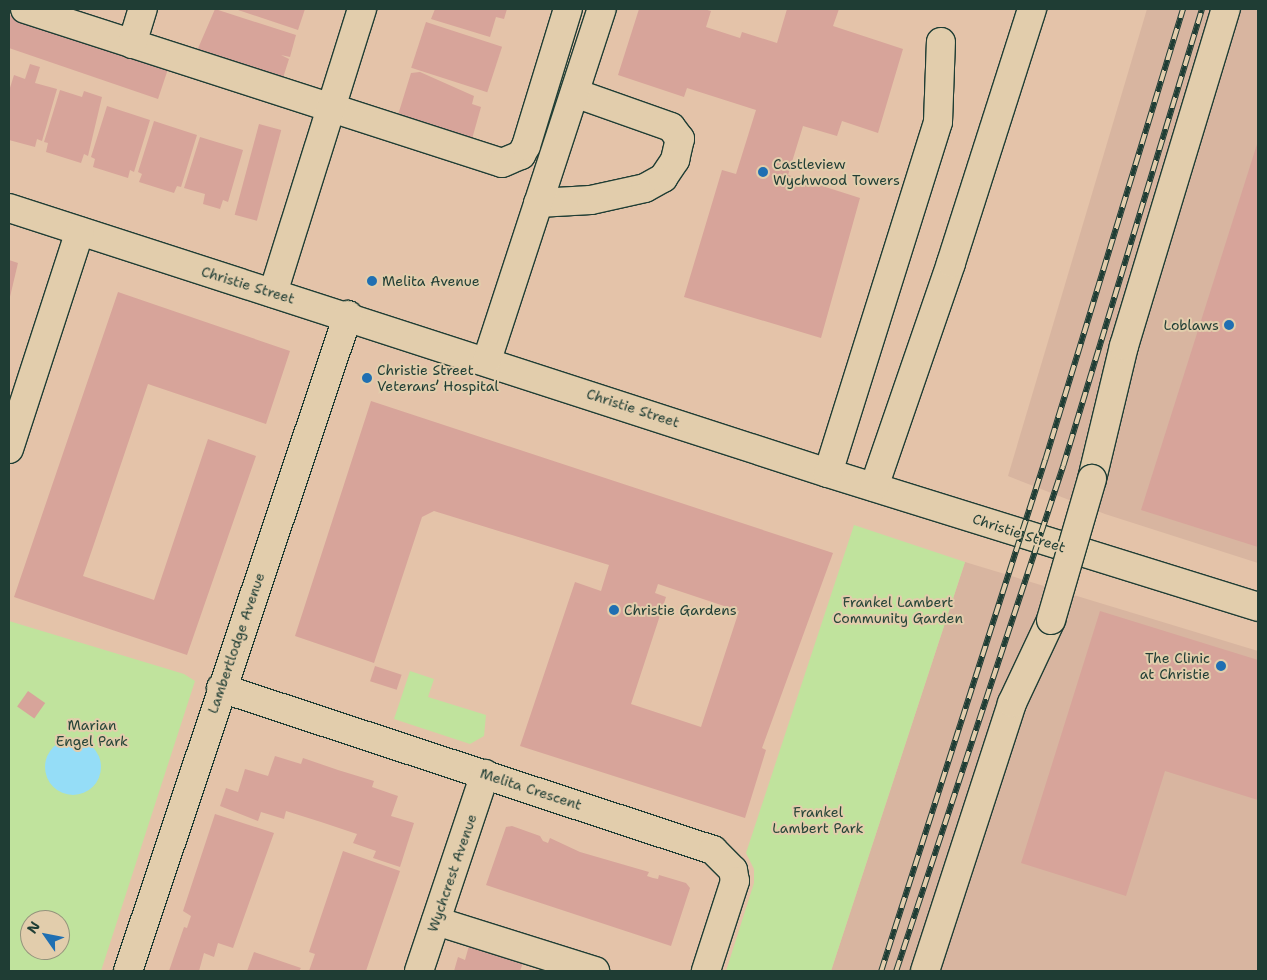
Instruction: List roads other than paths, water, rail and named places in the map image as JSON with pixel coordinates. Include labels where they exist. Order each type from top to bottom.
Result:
[{"type":"street","points":[[25,9],[490,161],[513,161],[526,146],[568,9]]},
{"type":"street","points":[[132,44],[143,9]]},
{"type":"street","points":[[273,293],[362,9]]},
{"type":"street","points":[[487,360],[602,9]]},
{"type":"street","points":[[874,487],[951,263],[1032,9]]},
{"type":"street","points":[[925,971],[1012,703],[1051,620],[1092,479],[1124,346],[1226,9]]},
{"type":"street","points":[[828,473],[938,122],[941,42]]},
{"type":"street","points":[[538,204],[591,200],[645,188],[663,178],[675,160],[680,139],[671,127],[575,93]]},
{"type":"street","name":"Christie Street","points":[[9,208],[273,293],[348,315],[828,473],[1258,607]]},
{"type":"street","points":[[9,449],[15,408],[80,231]]},
{"type":"street","name":"Lambertlodge Avenue","points":[[128,971],[221,688],[348,315]]},
{"type":"street","name":"Melita Crescent","points":[[221,688],[697,844],[725,859],[735,881],[706,971]]},
{"type":"street","name":"Wychcrest Avenue","points":[[419,971],[485,774]]},
{"type":"street","points":[[436,921],[566,967],[595,971]]},
{"type":"water","points":[[73,739],[88,744],[96,752],[101,767],[96,782],[88,790],[73,795],[58,790],[50,782],[45,767],[50,752],[58,744]]},
{"type":"railway","points":[[881,971],[1045,460],[1183,9]]},
{"type":"railway","points":[[896,971],[1063,466],[1202,9]]},
{"type":"place","name":"Castleview Wychwood Towers","points":[[763,172]]},
{"type":"place","name":"Melita Avenue","points":[[372,281]]},
{"type":"place","name":"Loblaws","points":[[1229,325]]},
{"type":"place","name":"Christie Street Veterans’ Hospital","points":[[367,378]]},
{"type":"place","name":"Christie Gardens","points":[[614,610]]},
{"type":"place","name":"The Clinic at Christie","points":[[1221,666]]},
{"type":"park label","name":"Frankel Lambert Community Garden","points":[[898,610]]},
{"type":"park label","name":"Marian Engel Park","points":[[92,734]]},
{"type":"park label","name":"Frankel Lambert Park","points":[[818,820]]}]
